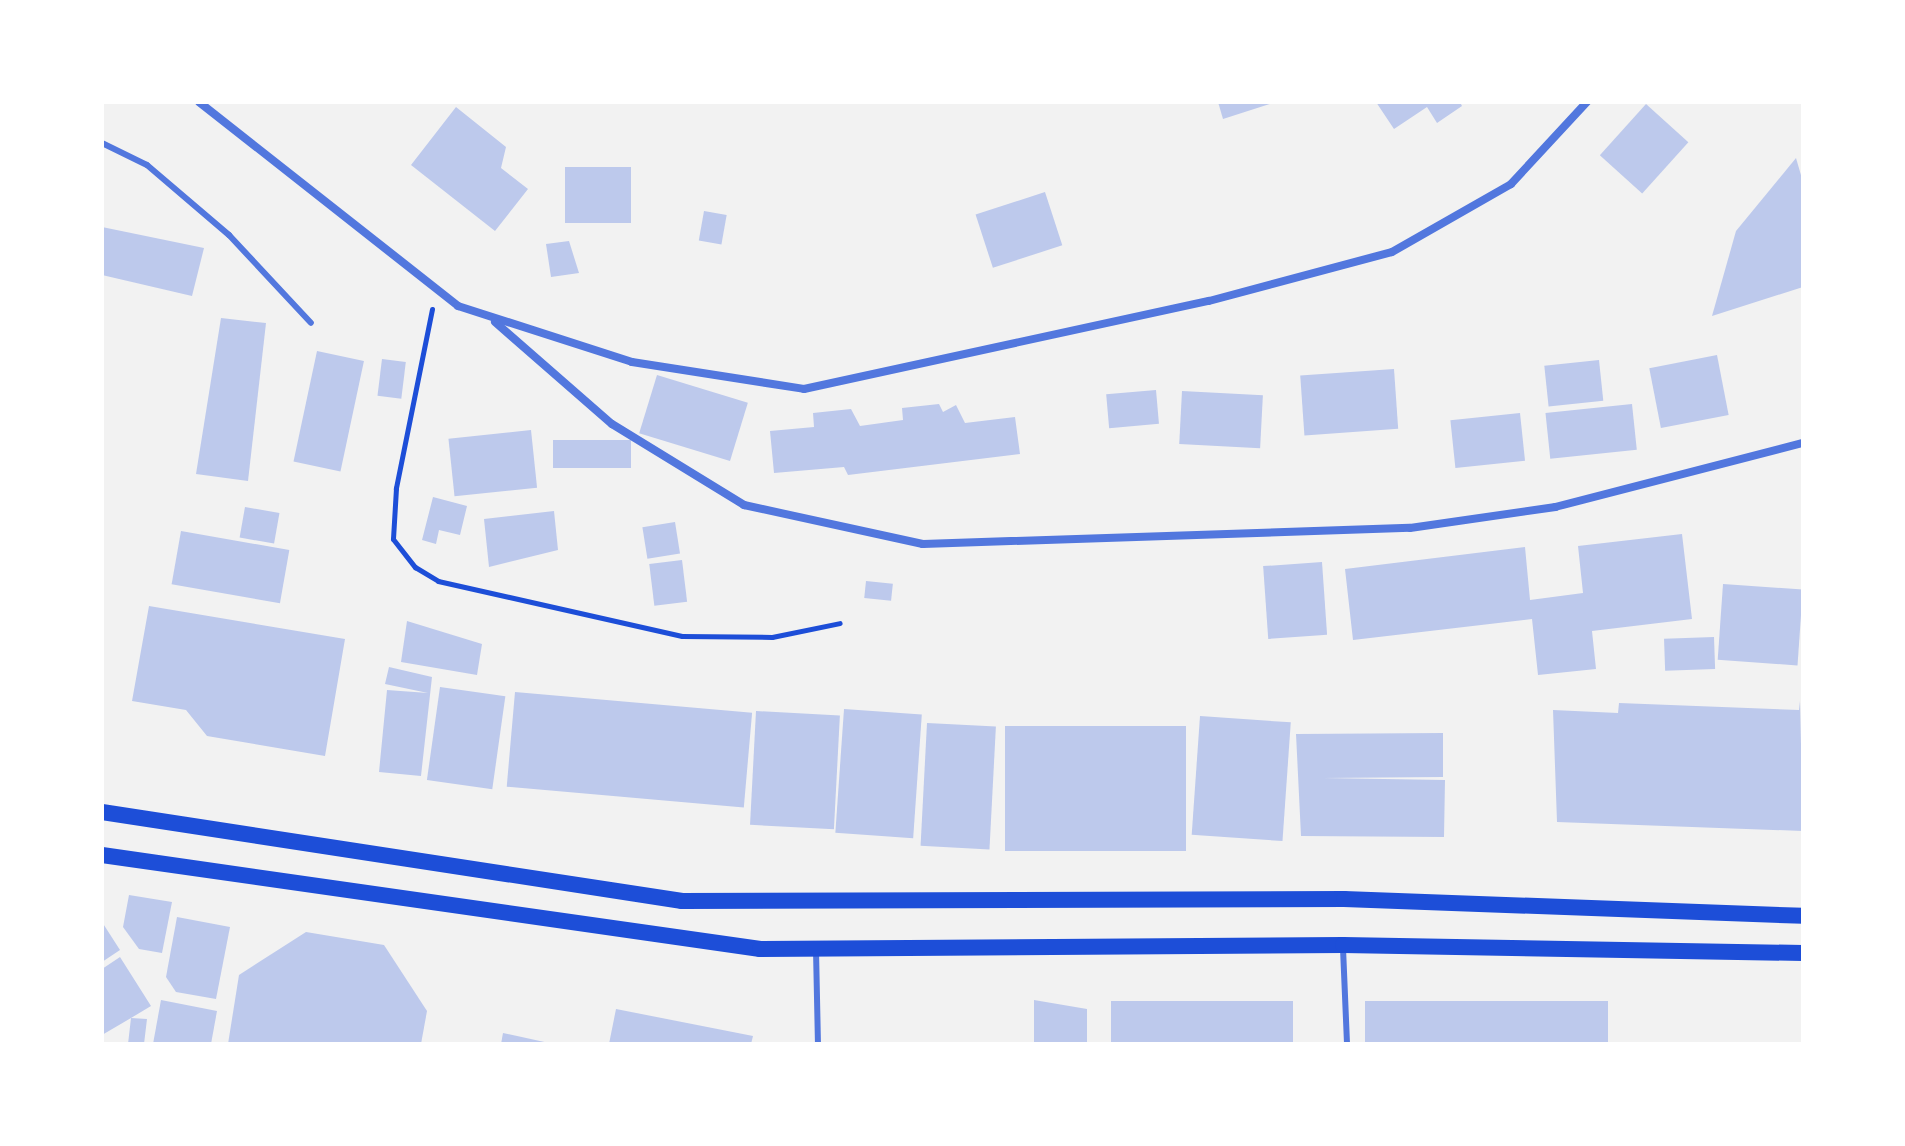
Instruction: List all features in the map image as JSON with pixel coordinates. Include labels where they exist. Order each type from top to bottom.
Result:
[{"type":"main road","points":[[102,812],[682,901],[1344,899],[1803,916]]},
{"type":"main road","points":[[102,855],[681,940],[816,950],[1343,945],[1803,953]]},
{"type":"street","points":[[199,102],[436,288],[491,319],[612,424],[744,505],[923,544],[1410,528],[1555,507],[1803,443]]},
{"type":"street","points":[[491,319],[632,362],[804,389],[1209,301],[1392,252],[1511,184],[1587,102]]},
{"type":"lane","points":[[102,143],[147,165],[229,235],[311,323]]},
{"type":"lane","points":[[1343,945],[1347,1044]]},
{"type":"lane","points":[[816,950],[818,1044]]},
{"type":"path","points":[[436,288],[396,488],[393,539],[415,567],[438,581],[682,636],[772,637],[840,623]]},
{"type":"building","points":[[1218,102],[1273,102],[1273,103],[1223,119]]},
{"type":"building","points":[[1376,102],[1460,102],[1462,106],[1437,123],[1427,107],[1394,129]]},
{"type":"building","points":[[1646,104],[1688,142],[1642,193],[1600,155]]},
{"type":"building","points":[[456,107],[506,147],[501,168],[528,189],[495,231],[411,165]]},
{"type":"building","points":[[1796,158],[1803,182],[1803,287],[1712,316],[1736,231]]},
{"type":"building","points":[[565,167],[631,167],[631,223],[565,223]]},
{"type":"building","points":[[1045,192],[1062,245],[993,268],[976,215]]},
{"type":"building","points":[[704,211],[727,215],[721,245],[699,241]]},
{"type":"building","points":[[102,227],[204,248],[192,296],[102,275]]},
{"type":"building","points":[[569,241],[579,273],[551,277],[546,244]]},
{"type":"building","points":[[221,318],[266,323],[248,481],[196,474]]},
{"type":"building","points":[[317,351],[364,361],[340,472],[294,462]]},
{"type":"building","points":[[1717,355],[1729,415],[1661,428],[1649,368]]},
{"type":"building","points":[[382,359],[406,362],[401,399],[377,396]]},
{"type":"building","points":[[1599,360],[1603,401],[1549,407],[1544,366]]},
{"type":"building","points":[[1394,369],[1398,429],[1304,435],[1300,376]]},
{"type":"building","points":[[657,375],[748,403],[730,461],[639,433]]},
{"type":"building","points":[[1156,390],[1159,424],[1109,428],[1106,394]]},
{"type":"building","points":[[1182,391],[1263,395],[1260,448],[1179,444]]},
{"type":"building","points":[[939,404],[943,412],[956,405],[965,423],[1015,417],[1020,454],[848,475],[844,467],[774,473],[770,431],[814,427],[813,413],[851,409],[860,426],[903,420],[902,408]]},
{"type":"building","points":[[1632,404],[1637,450],[1550,459],[1545,413]]},
{"type":"building","points":[[1520,413],[1525,461],[1455,468],[1450,420]]},
{"type":"building","points":[[531,430],[537,488],[455,496],[448,439]]},
{"type":"building","points":[[553,440],[631,440],[631,468],[553,468]]},
{"type":"building","points":[[433,497],[467,506],[460,535],[439,530],[436,544],[422,540]]},
{"type":"building","points":[[245,507],[279,513],[274,544],[240,538]]},
{"type":"building","points":[[554,511],[558,550],[489,567],[484,519]]},
{"type":"building","points":[[675,522],[680,554],[647,559],[642,527]]},
{"type":"building","points":[[181,531],[289,550],[280,603],[172,584]]},
{"type":"building","points":[[1682,534],[1692,619],[1592,631],[1596,669],[1538,675],[1532,619],[1353,640],[1345,569],[1525,547],[1530,600],[1583,593],[1578,546]]},
{"type":"building","points":[[682,560],[687,602],[654,606],[649,564]]},
{"type":"building","points":[[1322,562],[1327,635],[1268,639],[1263,566]]},
{"type":"building","points":[[866,581],[893,584],[891,601],[864,598]]},
{"type":"building","points":[[1723,584],[1803,590],[1798,665],[1718,660]]},
{"type":"building","points":[[149,606],[345,639],[325,756],[207,736],[186,710],[132,701]]},
{"type":"building","points":[[407,621],[482,644],[477,675],[401,662]]},
{"type":"building","points":[[1714,637],[1715,669],[1665,671],[1664,639]]},
{"type":"building","points":[[389,667],[432,677],[421,776],[379,772],[387,690],[428,693],[385,684]]},
{"type":"building","points":[[440,687],[505,696],[492,789],[427,780]]},
{"type":"building","points":[[515,692],[752,713],[744,807],[507,787]]},
{"type":"building","points":[[1800,701],[1803,831],[1557,822],[1553,710],[1618,713],[1619,703],[1799,710]]},
{"type":"building","points":[[844,709],[922,714],[913,838],[835,833]]},
{"type":"building","points":[[756,711],[840,715],[834,829],[750,825]]},
{"type":"building","points":[[1200,716],[1291,722],[1282,841],[1192,835]]},
{"type":"building","points":[[927,723],[996,727],[989,849],[921,846]]},
{"type":"building","points":[[1005,726],[1186,726],[1186,851],[1005,851]]},
{"type":"building","points":[[1443,733],[1443,777],[1323,778],[1445,780],[1444,837],[1301,836],[1296,734]]},
{"type":"building","points":[[129,895],[172,902],[162,953],[139,949],[123,927]]},
{"type":"building","points":[[177,917],[230,927],[216,999],[176,992],[166,977]]},
{"type":"building","points":[[102,922],[120,950],[102,962]]},
{"type":"building","points":[[306,932],[384,945],[427,1011],[421,1044],[228,1044],[239,975]]},
{"type":"building","points":[[120,957],[151,1006],[102,1035],[102,969]]},
{"type":"building","points":[[161,1000],[217,1011],[211,1044],[153,1044]]},
{"type":"building","points":[[1034,1000],[1087,1009],[1087,1044],[1034,1044]]},
{"type":"building","points":[[1111,1001],[1293,1001],[1293,1044],[1111,1044]]},
{"type":"building","points":[[1365,1001],[1608,1001],[1608,1044],[1365,1044]]},
{"type":"building","points":[[616,1009],[753,1036],[751,1044],[609,1044]]},
{"type":"building","points":[[131,1018],[147,1019],[144,1044],[128,1044]]},
{"type":"building","points":[[503,1033],[549,1043],[549,1044],[501,1044]]}]
